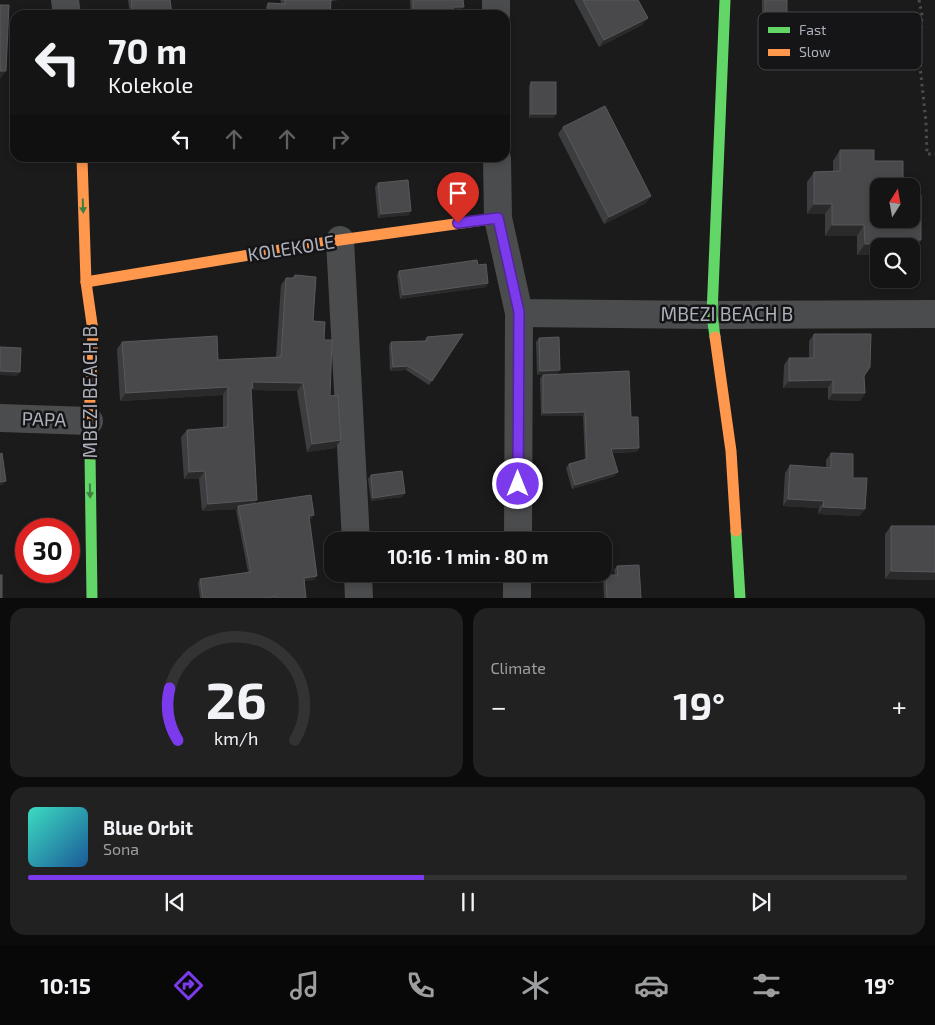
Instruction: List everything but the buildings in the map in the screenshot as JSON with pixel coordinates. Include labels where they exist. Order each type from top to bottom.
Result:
[{"type":"street","points":[[725,0],[712,315],[732,451],[740,598]]},
{"type":"street","name":"MBEZI BEACH B","points":[[82,162],[86,282],[93,331],[89,421],[92,598]]},
{"type":"street","points":[[497,162],[498,218],[519,312],[518,532]]},
{"type":"street","name":"KOLEKOLE","points":[[86,282],[340,240],[498,218]]},
{"type":"street","points":[[340,240],[356,532]]},
{"type":"street","name":"MBEZI BEACH B","points":[[519,312],[712,315],[935,314]]},
{"type":"street","name":"PAPA","points":[[0,418],[89,421]]},
{"type":"street","points":[[358,582],[359,598]]},
{"type":"street","points":[[517,598],[518,582]]},
{"type":"path","points":[[921,70],[927,154],[935,154]]},
{"type":"traffic: fast","points":[[715,337],[712,315],[725,0]]},
{"type":"traffic: fast","points":[[90,454],[92,598]]},
{"type":"traffic: fast","points":[[736,531],[740,598]]},
{"type":"traffic: slow","points":[[82,162],[86,282],[93,331],[89,421],[90,454]]},
{"type":"traffic: slow","points":[[86,282],[340,240],[498,218]]},
{"type":"traffic: slow","points":[[715,337],[731,451],[736,531]]},
{"type":"route","points":[[458,223],[498,218],[519,312],[518,484]]}]
